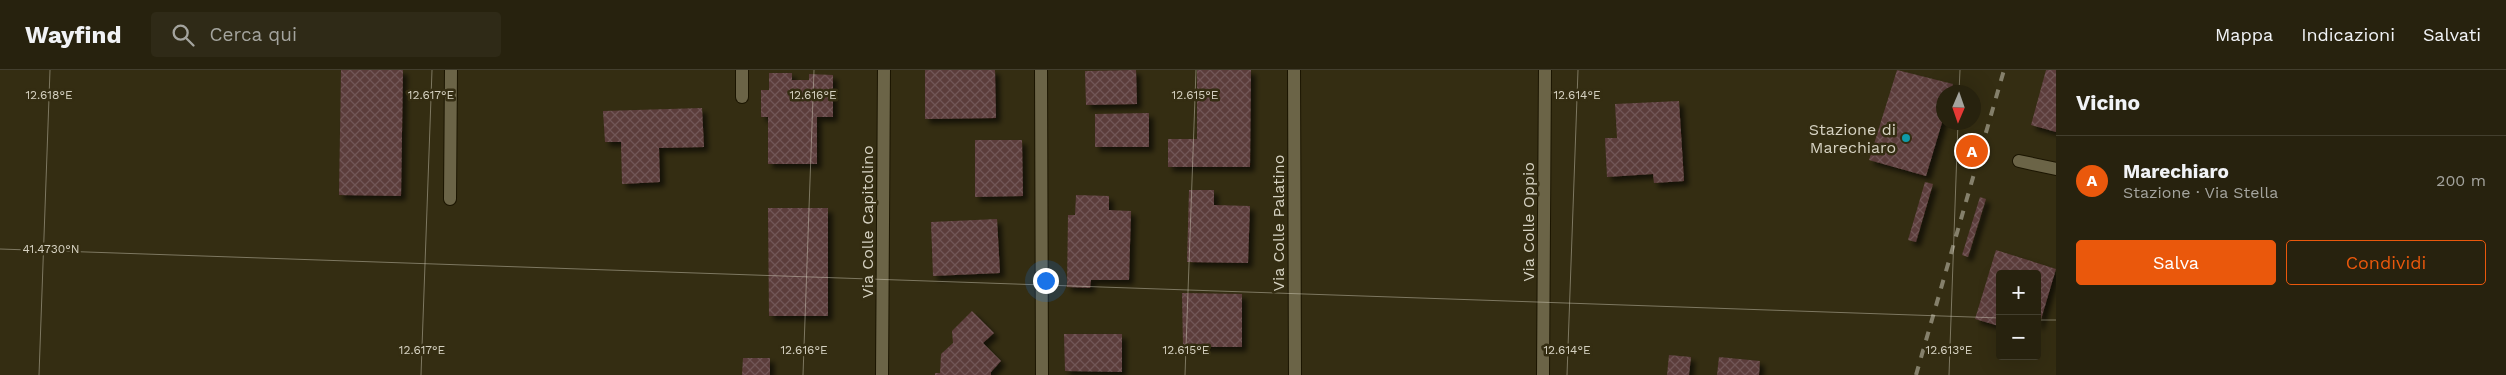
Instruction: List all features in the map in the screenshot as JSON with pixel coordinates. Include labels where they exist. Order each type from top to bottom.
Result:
[{"type":"street","points":[[450,199],[451,70]]},
{"type":"street","points":[[742,70],[742,97]]},
{"type":"street","name":"Via Colle Capitolino","points":[[882,375],[884,70]]},
{"type":"street","points":[[1041,70],[1042,375]]},
{"type":"street","name":"Via Colle Palatino","points":[[1294,70],[1296,375]]},
{"type":"street","name":"Via Colle Oppio","points":[[1543,375],[1546,70]]},
{"type":"street","points":[[2020,161],[2056,169]]},
{"type":"building","points":[[341,70],[403,70],[401,196],[339,195]]},
{"type":"building","points":[[925,70],[995,70],[996,118],[925,119]]},
{"type":"building","points":[[1136,70],[1137,104],[1086,105],[1085,71]]},
{"type":"building","points":[[1197,70],[1251,70],[1250,167],[1168,167],[1168,139],[1197,139]]},
{"type":"building","name":"Stazione di Marechiaro","points":[[1897,70],[1953,84],[1936,85],[1936,130],[1940,130],[1926,176],[1869,160]]},
{"type":"building","points":[[2046,70],[2056,70],[2056,132],[2031,125]]},
{"type":"building","points":[[769,73],[792,73],[792,80],[809,80],[809,74],[833,75],[833,117],[817,117],[817,164],[768,164],[768,117],[761,117],[761,90],[769,90]]},
{"type":"building","points":[[1679,101],[1684,181],[1654,183],[1653,174],[1607,177],[1605,138],[1617,138],[1615,104]]},
{"type":"building","points":[[702,108],[704,147],[659,148],[660,182],[622,184],[621,142],[605,142],[603,111]]},
{"type":"building","points":[[1149,113],[1149,147],[1095,147],[1095,114]]},
{"type":"building","points":[[975,140],[1022,140],[1023,196],[975,197]]},
{"type":"building","points":[[1925,182],[1933,184],[1916,242],[1908,240]]},
{"type":"building","points":[[1189,190],[1214,190],[1214,205],[1250,206],[1248,263],[1187,262]]},
{"type":"building","points":[[1076,195],[1109,196],[1109,210],[1131,211],[1129,280],[1091,280],[1090,288],[1067,287],[1068,215],[1075,215]]},
{"type":"building","points":[[1980,197],[1986,199],[1968,257],[1962,255]]},
{"type":"building","points":[[768,208],[828,208],[828,316],[769,316]]},
{"type":"building","points":[[997,219],[1000,273],[933,276],[931,222]]},
{"type":"building","points":[[1996,250],[2056,269],[2041,319],[2041,270],[1996,270],[1996,325],[1975,319]]},
{"type":"building","points":[[1182,293],[1242,294],[1242,347],[1183,347]]},
{"type":"building","points":[[972,311],[994,333],[983,343],[1001,361],[991,372],[991,375],[935,375],[935,373],[940,373],[941,354],[953,343],[952,331]]},
{"type":"building","points":[[1064,334],[1122,334],[1122,372],[1065,371]]},
{"type":"building","points":[[1669,355],[1691,357],[1689,375],[1667,375]]},
{"type":"building","points":[[1719,357],[1760,361],[1759,375],[1717,375]]},
{"type":"building","points":[[743,358],[770,358],[770,375],[742,375]]},
{"type":"railway","points":[[1916,375],[2004,70]]},
{"type":"place","name":"Stazione di Marechiaro","points":[[1906,138]]},
{"type":"place","name":"Marechiaro","points":[[1972,151]]}]
